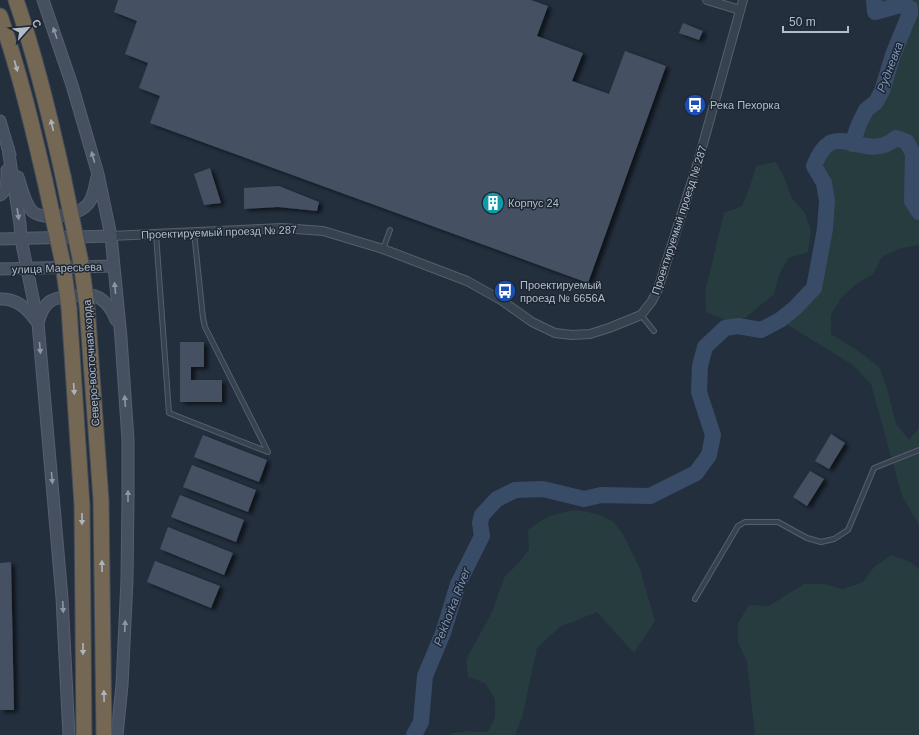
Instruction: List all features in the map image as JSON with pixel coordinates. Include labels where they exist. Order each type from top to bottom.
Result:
[{"type":"highway","name":"Северо-восточная хорда","points":[[16,0],[44,93],[81,263],[88,306],[101,500],[104,735]]},
{"type":"highway","name":"Северо-восточная хорда","points":[[0,16],[27,102],[63,264],[69,308],[82,505],[84,735]]},
{"type":"street","points":[[43,0],[72,85],[98,174],[111,236],[121,338],[128,440],[127,580],[122,685],[117,735]]},
{"type":"street","points":[[707,0],[740,10]]},
{"type":"street","name":"Проектируемый проезд № 287","points":[[111,236],[282,228],[323,231],[383,249],[467,281],[501,300],[532,322],[555,333],[572,335],[590,334],[608,328],[641,315],[652,301],[658,289],[700,154],[736,30],[743,0]]},
{"type":"street","points":[[0,121],[25,197],[32,211],[42,216],[49,217],[75,213],[82,210],[91,200],[98,174]]},
{"type":"street","points":[[0,195],[3,193],[7,184],[8,148]]},
{"type":"street","points":[[8,148],[21,239],[38,323],[62,598],[69,735]]},
{"type":"street","points":[[0,239],[111,236]]},
{"type":"street","name":"улица Маресьева","points":[[0,269],[113,266]]},
{"type":"street","points":[[38,323],[44,308],[50,301],[59,297],[91,295],[106,302],[114,314],[121,338]]},
{"type":"street","points":[[0,299],[15,302],[24,307],[38,323]]},
{"type":"lane","points":[[383,249],[390,230]]},
{"type":"lane","points":[[156,234],[169,413],[268,452],[205,327],[202,318],[194,232]]},
{"type":"lane","points":[[641,315],[654,331]]},
{"type":"lane","points":[[695,599],[738,526],[745,522],[778,522],[808,538],[822,542],[834,539],[848,530],[874,468],[919,450]]},
{"type":"green space","points":[[874,0],[919,0],[919,245],[901,248],[882,257],[873,274],[856,284],[841,298],[831,315],[831,334],[858,351],[879,367],[886,385],[896,424],[909,440],[919,428],[919,525],[902,496],[871,384],[853,365],[780,320],[795,308],[814,288],[825,229],[827,201],[824,183],[814,166],[821,153],[828,146],[838,142],[852,143],[866,110],[876,102],[882,91],[893,55],[910,13],[910,8],[901,5],[875,12]]},
{"type":"green space","points":[[776,162],[785,179],[791,197],[805,213],[811,231],[808,252],[788,258],[779,275],[774,294],[745,318],[725,320],[706,312],[705,292],[724,213],[742,206],[756,166]]},
{"type":"green space","points":[[578,510],[597,514],[613,521],[624,536],[640,569],[655,621],[634,653],[597,612],[560,627],[537,648],[522,718],[515,735],[451,735],[451,733],[469,731],[488,732],[495,717],[495,699],[485,683],[468,677],[466,660],[492,612],[505,576],[519,563],[529,549],[528,530],[540,521],[551,516],[563,512]]},
{"type":"green space","points":[[892,555],[910,562],[919,569],[919,735],[755,735],[747,662],[738,642],[738,623],[749,605],[769,606],[804,584],[824,584],[843,589],[863,582],[875,566]]},
{"type":"building","name":"Корпус 24","points":[[118,0],[531,0],[548,6],[537,36],[583,53],[572,81],[609,94],[625,51],[666,66],[588,283],[150,123],[160,96],[139,88],[148,63],[125,54],[137,21],[114,12]]},
{"type":"building","points":[[683,23],[703,31],[699,40],[679,33]]},
{"type":"building","points":[[210,168],[221,203],[204,205],[194,174]]},
{"type":"building","points":[[279,186],[319,202],[317,211],[278,207],[244,209],[244,188]]},
{"type":"building","points":[[180,342],[204,342],[204,367],[191,367],[191,380],[222,380],[222,402],[180,402]]},
{"type":"building","points":[[831,434],[845,443],[829,469],[815,461]]},
{"type":"building","points":[[203,435],[267,460],[259,482],[194,457]]},
{"type":"building","points":[[192,465],[256,490],[248,512],[183,487]]},
{"type":"building","points":[[810,471],[824,479],[807,506],[793,497]]},
{"type":"building","points":[[180,495],[244,520],[236,542],[171,517]]},
{"type":"building","points":[[168,527],[233,553],[224,575],[160,549]]},
{"type":"building","points":[[155,561],[220,586],[211,608],[147,582]]},
{"type":"building","points":[[11,562],[14,710],[0,710],[0,563]]},
{"type":"waterway","name":"Рудневка","points":[[852,144],[866,110],[876,102],[882,91],[893,55],[910,13],[910,8],[901,5],[875,12],[874,0]]},
{"type":"waterway","name":"Pekhorka River","points":[[414,735],[421,722],[425,676],[443,633],[458,584],[482,536],[480,523],[482,515],[497,499],[515,490],[543,489],[584,499],[601,495],[650,496],[696,473],[709,455],[713,435],[699,392],[700,366],[705,347],[725,328],[738,326],[761,330],[780,320],[795,308],[814,288],[825,229],[827,201],[824,183],[814,166],[822,150],[830,143],[837,141],[845,141],[869,146],[887,144],[896,138],[907,142],[913,154],[912,201],[919,212]]},
{"type":"place","name":"Река Пехорка","points":[[695,105]]},
{"type":"place","name":"Корпус 24","points":[[493,203]]},
{"type":"place","name":"Проектируемый проезд № 6656А","points":[[505,291]]}]
